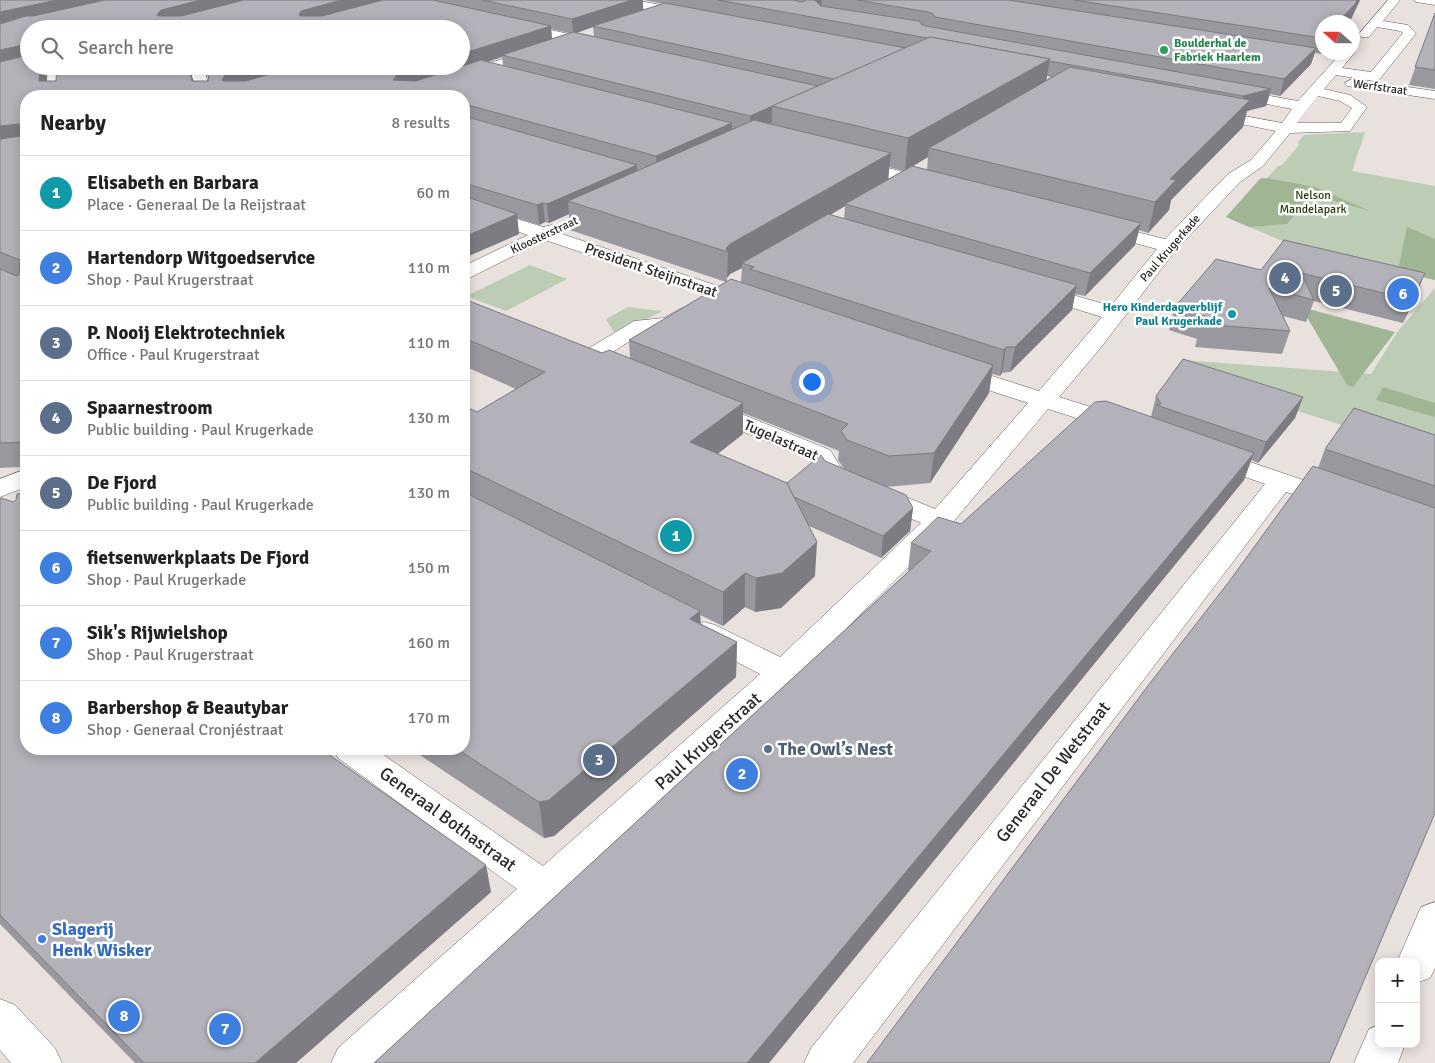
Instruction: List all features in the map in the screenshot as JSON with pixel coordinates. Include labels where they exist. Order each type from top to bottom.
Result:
[{"type":"street","points":[[616,0],[702,17]]},
{"type":"street","points":[[1360,39],[1394,0]]},
{"type":"street","points":[[1420,0],[1435,2]]},
{"type":"street","points":[[637,18],[687,2]]},
{"type":"street","points":[[1332,71],[1374,77],[1410,33],[1404,28],[1374,23]]},
{"type":"street","points":[[502,24],[613,48]]},
{"type":"street","points":[[470,74],[602,30]]},
{"type":"street","points":[[1189,110],[1286,128],[1345,128],[1360,107],[1345,98],[1332,71],[1320,60]]},
{"type":"street","points":[[482,70],[510,77]]},
{"type":"street","name":"Werfstraat","points":[[1332,71],[1435,95]]},
{"type":"street","name":"Paul Krugerkade","points":[[1044,400],[1116,314],[1169,246],[1234,178],[1258,163],[1301,106],[1332,71]]},
{"type":"street","points":[[54,90],[55,75]]},
{"type":"street","points":[[199,75],[203,90]]},
{"type":"street","points":[[423,90],[467,75]]},
{"type":"street","points":[[1215,90],[1301,106]]},
{"type":"street","points":[[841,161],[947,188]]},
{"type":"street","points":[[884,194],[925,169]]},
{"type":"street","name":"President Steijnstraat","points":[[470,209],[553,230],[764,308]]},
{"type":"street","points":[[1082,223],[1169,246]]},
{"type":"street","name":"Kloosterstraat","points":[[470,270],[553,230]]},
{"type":"street","points":[[1022,287],[1116,314]]},
{"type":"street","points":[[613,371],[578,357],[642,326],[669,324],[718,292]]},
{"type":"street","points":[[938,366],[1140,431]]},
{"type":"street","name":"Tugelastraat","points":[[686,400],[821,455],[833,476],[939,521]]},
{"type":"street","name":"Paul Krugerstraat","points":[[353,1063],[783,672],[939,521],[1044,400]]},
{"type":"street","points":[[1187,448],[1353,507]]},
{"type":"street","name":"Generaal De Wetstraat","points":[[826,1063],[1281,481]]},
{"type":"street","points":[[4,498],[20,483]]},
{"type":"street","points":[[678,618],[783,672]]},
{"type":"street","name":"Generaal Bothastraat","points":[[358,755],[545,888]]},
{"type":"street","points":[[1419,958],[1435,919]]},
{"type":"street","points":[[0,1019],[40,1063]]},
{"type":"street","points":[[1376,1063],[1382,1048]]},
{"type":"green space","name":"Nelson Mandelapark","points":[[1365,132],[1352,171],[1435,186],[1435,280],[1306,251],[1226,217],[1261,178],[1267,178],[1278,166],[1282,165],[1299,145],[1298,142],[1304,135]]},
{"type":"green space","points":[[1266,178],[1315,187],[1370,211],[1310,194],[1287,224],[1249,227],[1226,217],[1260,179]]},
{"type":"green space","points":[[1407,227],[1435,239],[1435,280],[1398,271]]},
{"type":"green space","points":[[530,265],[567,279],[506,311],[470,297],[470,295]]},
{"type":"green space","points":[[1435,288],[1435,455],[1174,371],[1182,360],[1371,374],[1398,331]]},
{"type":"green space","points":[[628,307],[662,311],[616,336],[606,319]]},
{"type":"green space","points":[[1301,307],[1395,332],[1353,387],[1347,385]]},
{"type":"green space","points":[[1383,387],[1435,403],[1435,417],[1376,400]]},
{"type":"building","points":[[0,0],[57,0],[0,12]]},
{"type":"building","points":[[105,0],[201,0],[161,10],[157,15],[181,16],[244,0],[341,0],[301,11],[299,15],[322,16],[383,0],[433,0],[551,26],[470,51],[470,20],[20,20],[20,46],[0,50],[0,24],[26,16]]},
{"type":"building","points":[[482,0],[632,0],[572,19]]},
{"type":"building","points":[[718,0],[793,0],[802,2],[815,0],[821,6],[919,21],[922,25],[926,26],[1271,89],[1243,96],[1049,61],[1050,59],[930,37],[927,38]]},
{"type":"building","points":[[857,0],[1008,0],[1315,49],[1284,79],[935,17],[932,13]]},
{"type":"building","points":[[1074,0],[1357,0],[1345,15],[1315,15],[1315,37]]},
{"type":"building","points":[[665,3],[906,48],[834,79],[593,26]]},
{"type":"building","points":[[1435,13],[1435,70],[1415,67]]},
{"type":"building","points":[[573,32],[818,86],[750,116],[502,55]]},
{"type":"building","points":[[930,37],[1050,59],[908,138],[772,106]]},
{"type":"building","points":[[20,57],[20,75],[39,75],[39,81],[56,81],[56,75],[190,75],[192,81],[208,81],[208,75],[225,75],[222,80],[224,81],[246,81],[266,75],[397,75],[393,80],[416,81],[435,75],[470,75],[470,64],[481,60],[732,123],[656,156],[470,106],[470,90],[20,90],[20,124],[0,126],[0,62]]},
{"type":"building","points":[[1070,67],[1250,100],[1170,179],[1176,180],[1155,202],[929,148]]},
{"type":"building","points":[[470,118],[637,165],[547,204],[537,205],[470,185]]},
{"type":"building","points":[[754,120],[891,153],[730,244],[726,249],[728,252],[568,201]]},
{"type":"building","points":[[20,136],[20,260],[0,252],[0,139]]},
{"type":"building","points":[[912,166],[1141,223],[1090,273],[845,204]]},
{"type":"building","points":[[470,198],[517,214],[470,234]]},
{"type":"building","points":[[828,214],[1077,285],[1015,347],[1006,347],[1004,350],[750,269],[754,267],[742,263]]},
{"type":"building","points":[[1284,240],[1425,273],[1412,300],[1301,273],[1314,300],[1269,288],[1290,331],[1201,324],[1207,317],[1175,307],[1216,259],[1261,270]]},
{"type":"building","points":[[20,260],[20,442],[0,443],[0,269],[17,276],[19,274]]},
{"type":"building","points":[[731,279],[993,365],[934,453],[889,456],[847,440],[841,431],[848,424],[629,340]]},
{"type":"building","points":[[470,301],[602,353],[609,350],[743,403],[690,442],[787,483],[817,542],[782,573],[756,578],[745,573],[723,592],[470,470],[470,409],[477,412],[545,372],[470,341]]},
{"type":"building","points":[[1183,359],[1303,397],[1266,442],[1156,405],[1161,404],[1156,396]]},
{"type":"building","points":[[1106,401],[1254,453],[747,1063],[374,1063],[931,551],[911,543],[938,517],[961,524],[1095,402]]},
{"type":"building","points":[[1354,408],[1435,435],[1435,486],[1325,449]]},
{"type":"building","points":[[821,455],[825,461],[906,495],[913,508],[883,536],[794,497],[787,483]]},
{"type":"building","points":[[1313,466],[1435,508],[1435,813],[1329,1063],[867,1063],[1150,683],[1228,583]]},
{"type":"building","points":[[17,494],[20,494],[20,755],[330,755],[486,865],[255,1063],[144,1063],[0,915],[0,500],[1,498],[14,502]]},
{"type":"building","points":[[470,495],[700,611],[690,619],[737,642],[549,800],[539,802],[466,755],[470,755]]},
{"type":"place","name":"Boulderhal de Fabriek Haarlem","points":[[1164,50]]},
{"type":"place","name":"Spaarnestroom","points":[[1285,278]]},
{"type":"place","name":"De Fjord","points":[[1336,291]]},
{"type":"place","name":"fietsenwerkplaats De Fjord","points":[[1403,294]]},
{"type":"place","name":"Hero Kinderdagverblijf Paul Krugerkade","points":[[1232,314]]},
{"type":"place","name":"Elisabeth en Barbara","points":[[676,536]]},
{"type":"place","name":"The Owl’s Nest","points":[[768,749]]},
{"type":"place","name":"P. Nooij Elektrotechniek","points":[[599,760]]},
{"type":"place","name":"Hartendorp Witgoedservice","points":[[742,774]]},
{"type":"place","name":"Slagerij Henk Wisker","points":[[42,939]]},
{"type":"place","name":"Barbershop & Beautybar","points":[[124,1016]]},
{"type":"place","name":"Sik's Rijwielshop","points":[[225,1029]]}]
